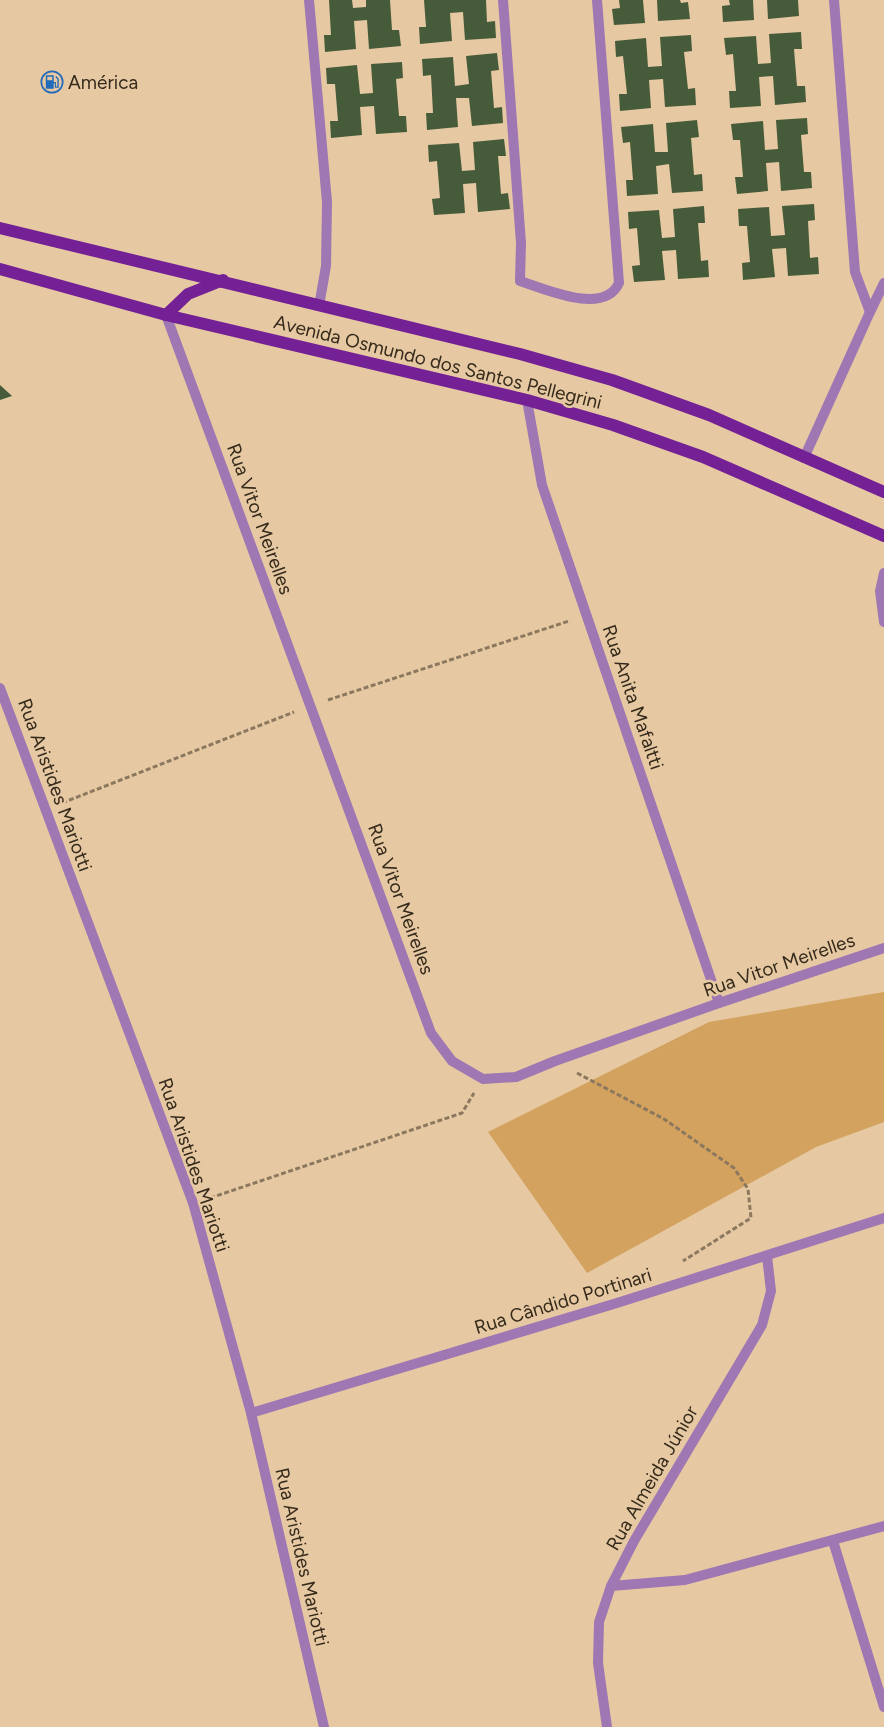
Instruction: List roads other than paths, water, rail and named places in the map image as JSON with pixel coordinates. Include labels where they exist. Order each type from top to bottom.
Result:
[{"type":"main road","name":"Avenida Osmundo dos Santos Pellegrini","points":[[0,228],[223,280],[319,306],[520,354],[612,380],[709,415],[884,492]]},
{"type":"main road","name":"Avenida Osmundo dos Santos Pellegrini","points":[[0,269],[166,315],[527,400],[613,425],[703,457],[884,536]]},
{"type":"main road","points":[[166,315],[188,294],[223,280]]},
{"type":"street","points":[[309,0],[327,202],[326,266],[319,306]]},
{"type":"street","points":[[503,0],[521,243],[520,281],[574,297],[592,299],[605,297],[615,292],[619,283],[597,0]]},
{"type":"street","points":[[834,0],[855,272],[870,312]]},
{"type":"street","points":[[804,458],[884,283]]},
{"type":"street","name":"Rua Vitor Meirelles","points":[[166,315],[431,1033],[452,1061],[483,1078],[516,1077],[555,1061],[719,1003],[884,948]]},
{"type":"street","name":"Rua Anita Mafaltti","points":[[527,400],[542,485],[719,1003]]},
{"type":"street","points":[[884,573],[880,591],[884,622]]},
{"type":"street","name":"Rua Aristides Mariotti","points":[[0,688],[193,1204],[250,1413],[324,1727]]},
{"type":"street","name":"Rua Cândido Portinari","points":[[250,1413],[617,1304],[884,1218]]},
{"type":"street","name":"Rua Almeida Júnior","points":[[607,1727],[598,1663],[599,1622],[610,1586],[634,1541],[762,1324],[771,1291],[767,1256]]},
{"type":"street","points":[[610,1586],[685,1580],[884,1526]]},
{"type":"street","points":[[833,1541],[884,1707]]},
{"type":"place","name":"América","points":[[52,82]]}]
